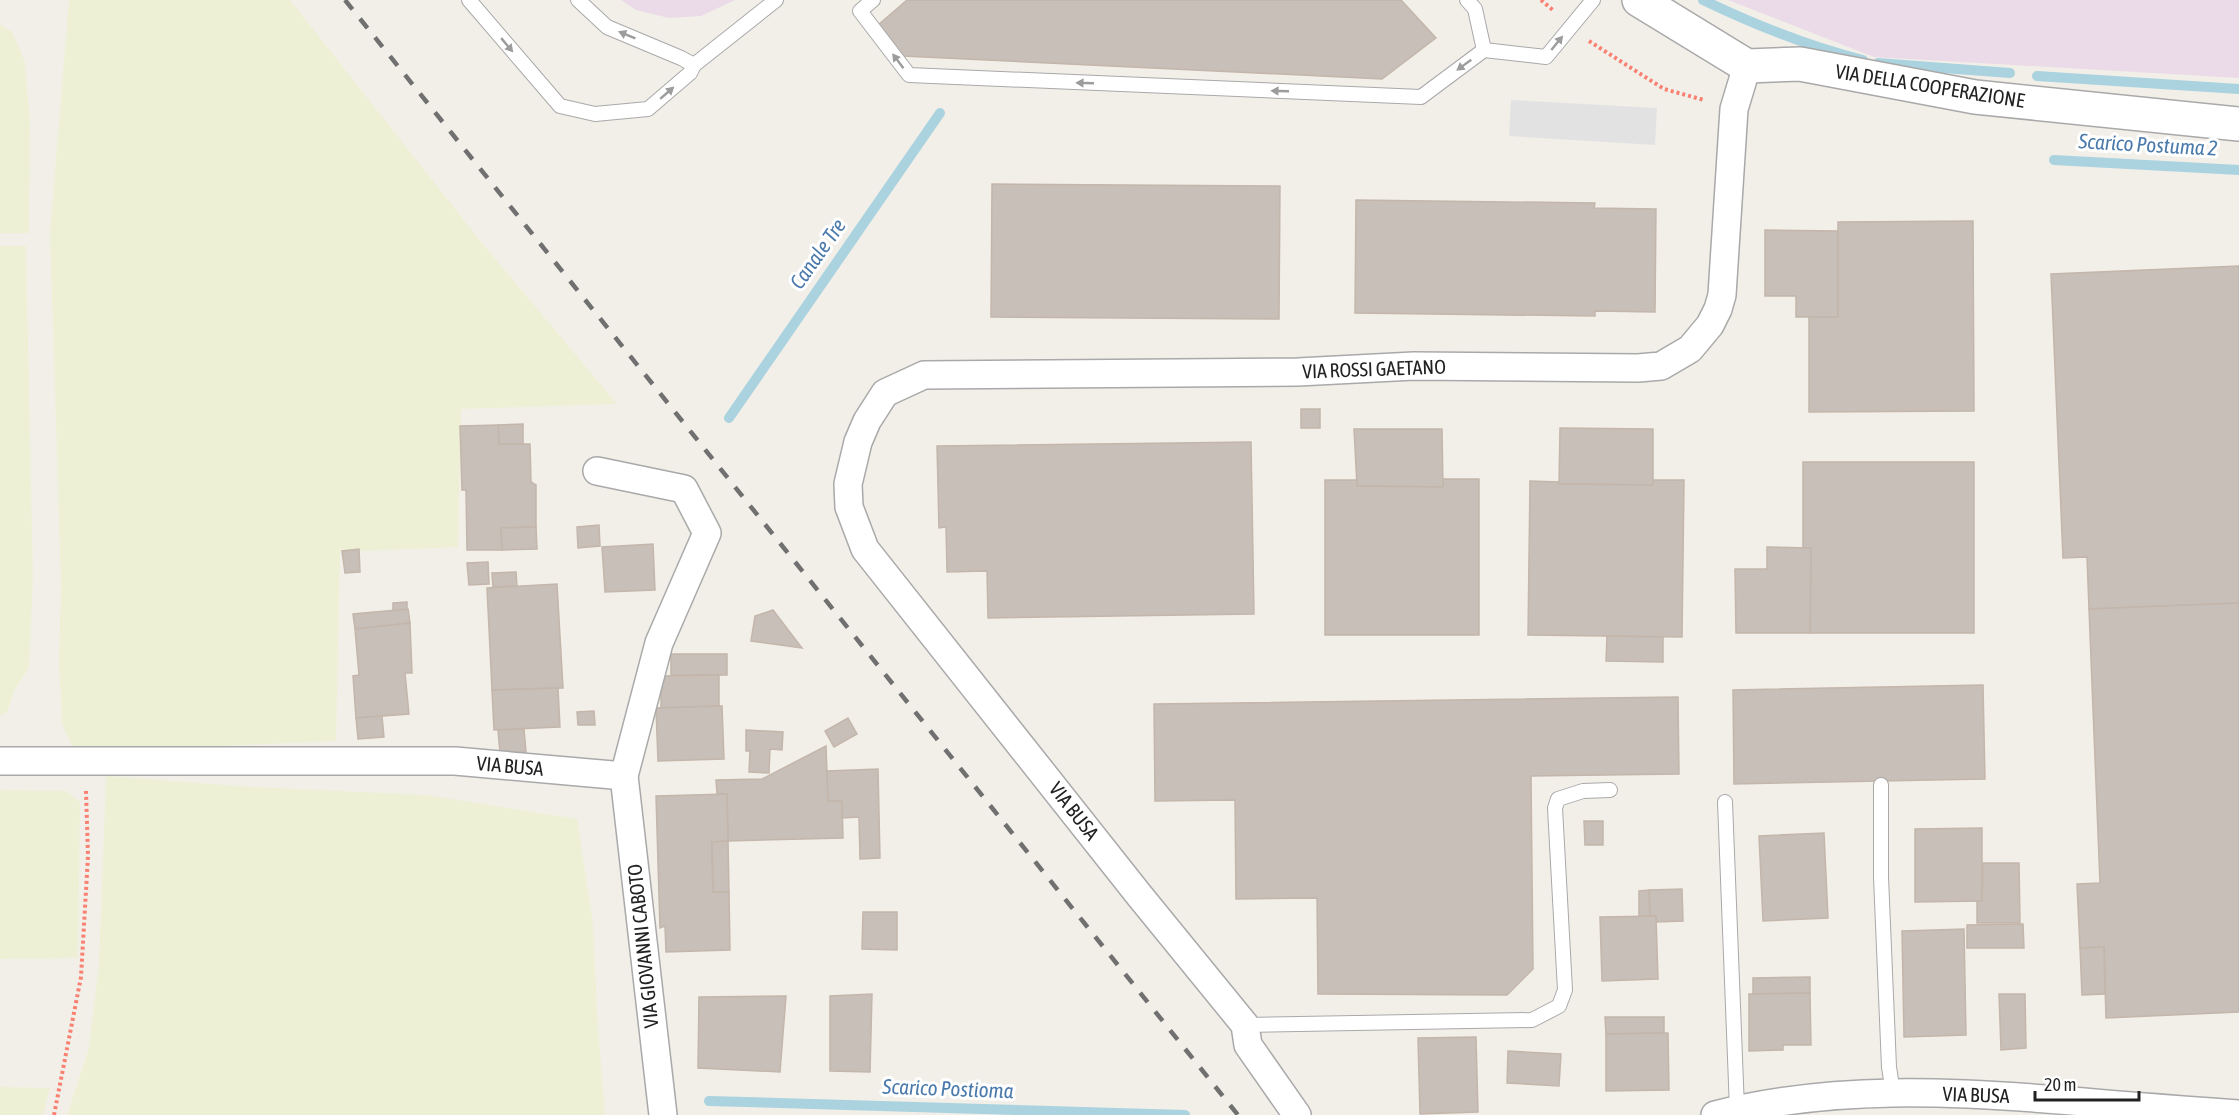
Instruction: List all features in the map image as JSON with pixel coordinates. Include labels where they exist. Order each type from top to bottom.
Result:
[{"type":"street","points":[[1639,0],[1747,66]]},
{"type":"street","name":"VIA DELLA COOPERAZIONE","points":[[1747,66],[1800,64],[1975,97],[2239,124]]},
{"type":"street","name":"VIA ROSSI GAETANO","points":[[849,507],[848,484],[853,460],[867,421],[885,393],[924,375],[1298,372],[1414,366],[1638,368],[1661,366],[1690,349],[1710,325],[1722,295],[1734,109],[1747,66]]},
{"type":"street","points":[[597,471],[684,489],[707,533],[659,643],[624,776]]},
{"type":"street","name":"VIA BUSA","points":[[849,507],[865,549],[1139,895],[1245,1024],[1248,1045],[1297,1115]]},
{"type":"street","name":"VIA BUSA","points":[[0,761],[455,760],[624,776]]},
{"type":"street","name":"VIA GIOVANNI CABOTO","points":[[624,776],[663,1115]]},
{"type":"street","name":"VIA BUSA","points":[[1726,1112],[1816,1097],[1893,1093],[1980,1093],[2073,1108],[2239,1114]]},
{"type":"lane","points":[[470,0],[560,106],[595,114],[648,109],[690,73],[694,65],[776,0]]},
{"type":"lane","points":[[578,0],[607,27],[694,65]]},
{"type":"lane","points":[[873,0],[860,11],[909,75],[1421,97],[1484,50],[1546,57],[1593,0]]},
{"type":"lane","points":[[1467,0],[1475,9],[1484,50]]},
{"type":"lane","points":[[1881,785],[1881,877],[1889,1067],[1893,1093]]},
{"type":"lane","points":[[1245,1024],[1532,1020],[1559,1006],[1565,990],[1555,808],[1558,799],[1577,793],[1610,790]]},
{"type":"lane","points":[[1725,802],[1726,1112]]},
{"type":"path","points":[[1541,0],[1557,15]]},
{"type":"path","points":[[1590,42],[1664,89],[1693,97]]},
{"type":"path","points":[[54,1115],[81,977],[88,856],[85,761]]},
{"type":"shaded area","points":[[621,0],[735,0],[701,16],[669,18],[636,10]]},
{"type":"shaded area","points":[[1728,0],[2239,0],[2239,78],[1874,57]]},
{"type":"shaded area","points":[[1511,100],[1657,108],[1655,145],[1509,136]]},
{"type":"green space","points":[[69,0],[290,0],[482,243],[617,404],[461,409],[458,547],[340,552],[336,741],[222,746],[72,746],[62,724],[59,661],[61,585],[50,233]]},
{"type":"green space","points":[[0,24],[12,32],[25,62],[30,123],[29,233],[0,233]]},
{"type":"green space","points":[[0,246],[26,246],[33,578],[29,668],[15,689],[7,712],[0,716]]},
{"type":"green space","points":[[106,776],[252,787],[426,795],[577,819],[593,923],[605,1115],[67,1115],[89,1048],[99,963]]},
{"type":"green space","points":[[0,790],[66,791],[80,802],[78,958],[0,959]]},
{"type":"green space","points":[[0,1087],[50,1088],[43,1115],[0,1115]]},
{"type":"building","points":[[907,0],[1401,0],[1436,38],[1382,79],[903,56],[878,25]]},
{"type":"building","points":[[992,184],[1280,186],[1279,319],[991,317]]},
{"type":"building","points":[[1356,200],[1595,203],[1594,208],[1656,209],[1655,312],[1595,311],[1595,316],[1355,313]]},
{"type":"building","points":[[1973,221],[1974,411],[1809,412],[1809,317],[1838,317],[1838,222]]},
{"type":"building","points":[[1765,230],[1838,231],[1838,317],[1796,317],[1796,296],[1765,296]]},
{"type":"building","points":[[2239,266],[2239,603],[2089,609],[2087,557],[2063,558],[2051,274]]},
{"type":"building","points":[[1301,409],[1320,409],[1320,428],[1301,428]]},
{"type":"building","points":[[523,424],[523,444],[499,444],[498,425]]},
{"type":"building","points":[[498,425],[499,444],[530,444],[531,482],[536,485],[536,527],[501,528],[502,550],[467,550],[466,490],[462,490],[460,426]]},
{"type":"building","points":[[1560,428],[1653,429],[1653,485],[1559,484]]},
{"type":"building","points":[[1354,429],[1442,429],[1443,487],[1357,486]]},
{"type":"building","points":[[1251,442],[1254,614],[988,618],[987,571],[947,572],[946,527],[939,528],[937,446]]},
{"type":"building","points":[[1803,462],[1974,462],[1974,633],[1810,633],[1811,548],[1803,548]]},
{"type":"building","points":[[1443,479],[1479,479],[1479,635],[1325,635],[1325,480],[1357,480],[1357,486],[1443,487]]},
{"type":"building","points":[[1653,480],[1684,480],[1682,637],[1528,635],[1530,481],[1559,482],[1559,484],[1653,485]]},
{"type":"building","points":[[599,525],[600,546],[578,548],[577,527]]},
{"type":"building","points":[[536,527],[537,549],[502,550],[501,528]]},
{"type":"building","points":[[653,544],[655,590],[605,592],[602,547]]},
{"type":"building","points":[[1767,547],[1811,548],[1810,633],[1736,633],[1735,569],[1767,569]]},
{"type":"building","points":[[359,549],[360,572],[345,573],[342,551]]},
{"type":"building","points":[[488,562],[489,584],[469,585],[467,563]]},
{"type":"building","points":[[516,572],[517,586],[493,587],[492,573]]},
{"type":"building","points":[[557,584],[563,688],[492,690],[487,588]]},
{"type":"building","points":[[407,602],[407,620],[393,620],[393,603]]},
{"type":"building","points":[[2239,603],[2239,1012],[2106,1018],[2104,947],[2080,948],[2077,884],[2100,883],[2089,609]]},
{"type":"building","points":[[408,609],[410,623],[355,629],[353,614]]},
{"type":"building","points":[[773,610],[802,648],[751,641],[755,616]]},
{"type":"building","points":[[410,623],[412,673],[405,673],[409,714],[356,718],[353,676],[359,675],[355,629]]},
{"type":"building","points":[[1607,636],[1663,637],[1663,662],[1606,661]]},
{"type":"building","points":[[671,654],[727,654],[727,675],[671,675]]},
{"type":"building","points":[[719,675],[719,706],[661,708],[661,676]]},
{"type":"building","points":[[1983,685],[1985,779],[1734,784],[1733,690]]},
{"type":"building","points":[[558,688],[560,727],[494,730],[492,690]]},
{"type":"building","points":[[1678,697],[1679,774],[1531,776],[1533,969],[1507,995],[1318,994],[1317,898],[1236,899],[1235,800],[1155,801],[1154,704]]},
{"type":"building","points":[[722,706],[724,759],[658,761],[656,708]]},
{"type":"building","points":[[594,711],[595,725],[578,725],[577,712]]},
{"type":"building","points":[[382,716],[384,737],[358,739],[356,718]]},
{"type":"building","points":[[848,718],[857,734],[834,747],[825,731]]},
{"type":"building","points":[[524,729],[526,752],[500,753],[498,730]]},
{"type":"building","points":[[746,730],[783,732],[782,750],[770,749],[769,773],[749,772],[750,751],[746,751]]},
{"type":"building","points":[[826,746],[828,801],[842,801],[843,838],[728,841],[727,794],[717,794],[716,780],[762,779]]},
{"type":"building","points":[[878,769],[880,858],[860,859],[859,817],[842,818],[842,801],[828,801],[827,771]]},
{"type":"building","points":[[727,794],[728,841],[712,842],[713,892],[729,892],[730,950],[666,952],[665,926],[660,928],[656,796]]},
{"type":"building","points":[[1584,821],[1603,821],[1603,845],[1585,845]]},
{"type":"building","points":[[1982,828],[1982,901],[1915,902],[1915,829]]},
{"type":"building","points":[[1824,833],[1828,918],[1763,921],[1759,836]]},
{"type":"building","points":[[728,841],[729,892],[713,892],[712,842]]},
{"type":"building","points":[[1983,863],[2019,863],[2020,923],[1977,923],[1977,901],[1982,901]]},
{"type":"building","points":[[1682,889],[1683,921],[1656,922],[1656,916],[1650,916],[1649,890]]},
{"type":"building","points":[[1649,890],[1650,916],[1639,916],[1639,891]]},
{"type":"building","points":[[863,912],[897,912],[897,950],[862,949]]},
{"type":"building","points":[[1656,916],[1658,979],[1602,981],[1600,917]]},
{"type":"building","points":[[2023,924],[2024,948],[1967,948],[1967,925]]},
{"type":"building","points":[[1964,929],[1966,1035],[1904,1037],[1902,931]]},
{"type":"building","points":[[2104,947],[2105,994],[2082,995],[2080,948]]},
{"type":"building","points":[[1810,977],[1810,993],[1753,994],[1753,978]]},
{"type":"building","points":[[1810,993],[1811,1045],[1783,1045],[1783,1050],[1749,1051],[1749,994]]},
{"type":"building","points":[[872,994],[870,1072],[830,1071],[830,996]]},
{"type":"building","points":[[1999,994],[2025,994],[2026,1048],[2001,1050]]},
{"type":"building","points":[[786,996],[780,1072],[698,1068],[699,997]]},
{"type":"building","points":[[1605,1017],[1664,1017],[1664,1033],[1606,1034]]},
{"type":"building","points":[[1668,1033],[1669,1090],[1606,1091],[1606,1034]]},
{"type":"building","points":[[1476,1037],[1478,1112],[1420,1114],[1418,1038]]},
{"type":"building","points":[[1508,1051],[1561,1054],[1559,1086],[1507,1083]]},
{"type":"waterway","points":[[1703,0],[1781,34],[1863,60]]},
{"type":"waterway","points":[[1878,63],[2010,73]]},
{"type":"waterway","points":[[2037,76],[2239,89]]},
{"type":"waterway","name":"Canale Tre","points":[[729,418],[940,113]]},
{"type":"waterway","name":"Scarico Postuma 2","points":[[2054,160],[2239,170]]},
{"type":"waterway","name":"Scarico Postioma","points":[[709,1101],[1185,1115]]},
{"type":"railway","points":[[345,0],[1238,1115]]}]
